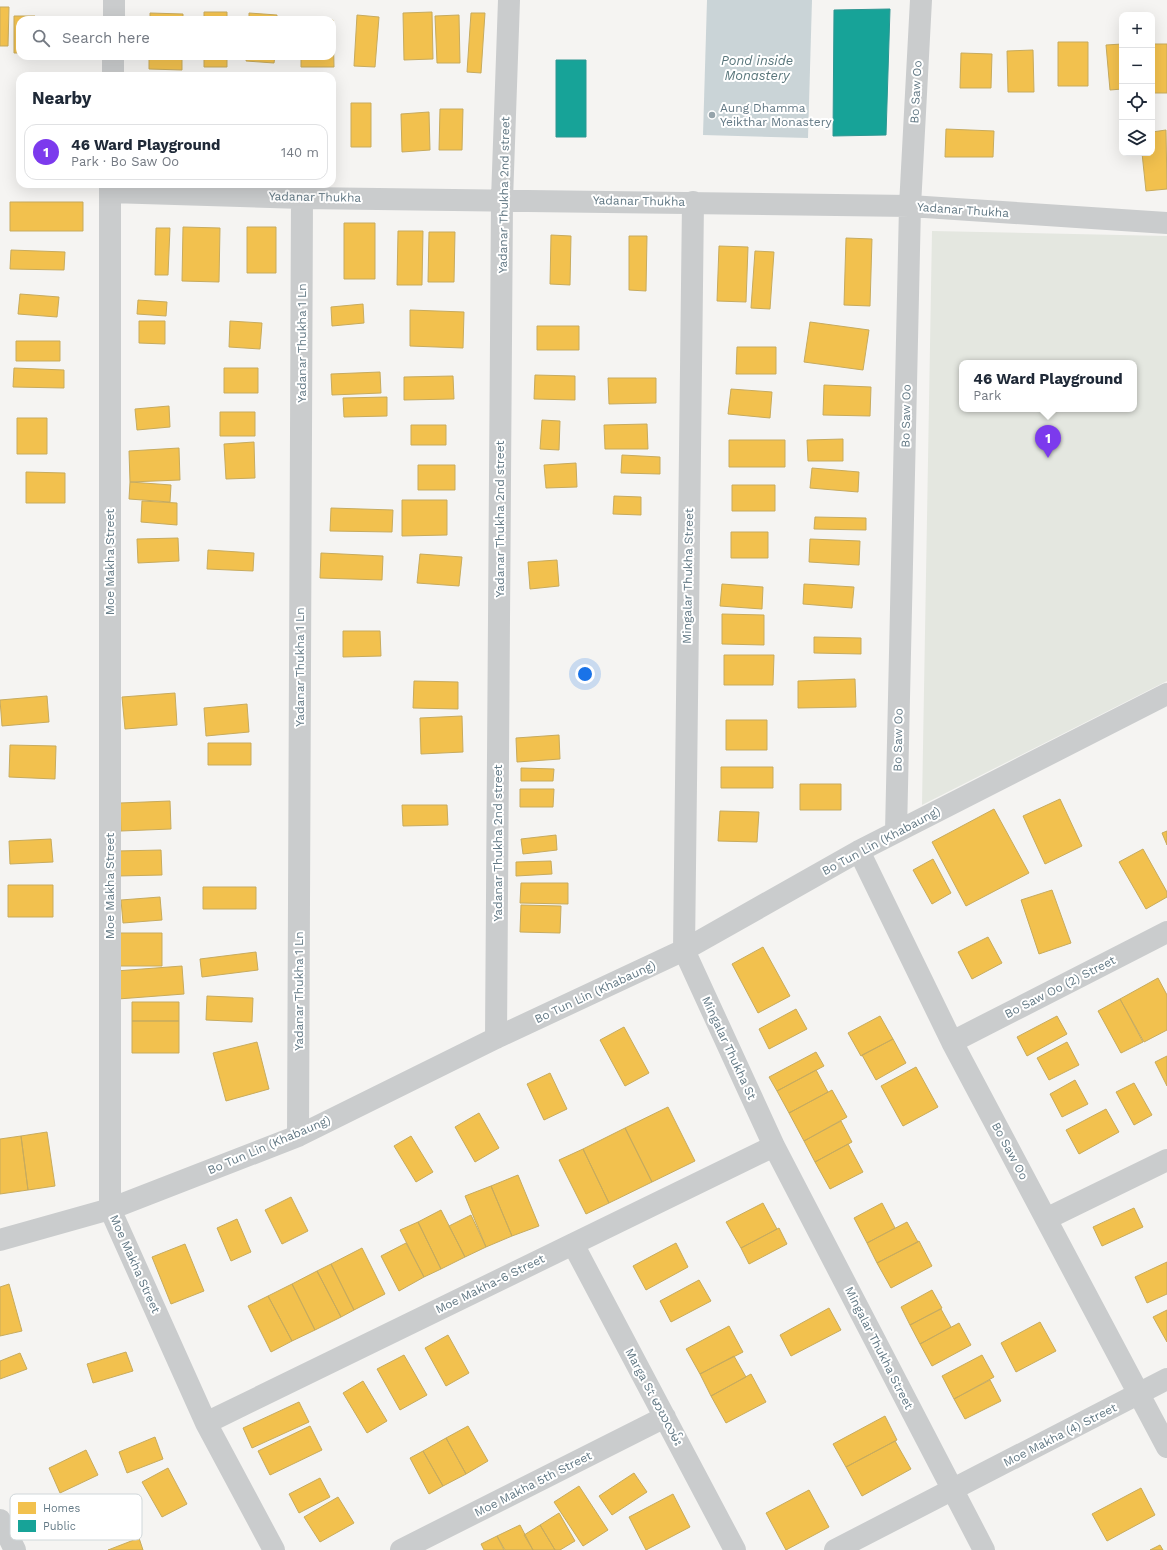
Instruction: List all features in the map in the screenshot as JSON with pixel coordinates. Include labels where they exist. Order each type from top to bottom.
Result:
[{"type":"street","points":[[114,0],[114,16]]},
{"type":"street","name":"Yadanar Thukha 2nd street","points":[[496,1038],[502,200],[509,0]]},
{"type":"street","name":"Bo Saw Oo","points":[[896,832],[910,206],[921,0]]},
{"type":"street","points":[[113,60],[113,72]]},
{"type":"street","name":"Yadanar Thukha","points":[[110,188],[302,198],[910,206],[1167,223]]},
{"type":"street","name":"Moe Makha Street","points":[[110,188],[110,1209],[206,1424],[274,1550]]},
{"type":"street","name":"Yadanar Thukha 1 Ln","points":[[298,1136],[302,198]]},
{"type":"street","name":"Mingalar Thukha Street","points":[[684,950],[693,202]]},
{"type":"street","name":"Bo Tun Lin (Khabaung)","points":[[0,1240],[110,1209],[298,1136],[496,1038],[684,950],[859,851],[1167,694]]},
{"type":"street","name":"Bo Saw Oo","points":[[859,851],[952,1042],[1167,1447]]},
{"type":"street","name":"Bo Saw Oo (2) Street","points":[[952,1042],[1167,932]]},
{"type":"street","name":"Mingalar Thukha St","points":[[684,950],[774,1146]]},
{"type":"street","name":"Mingalar Thukha Street","points":[[774,1146],[984,1550]]},
{"type":"street","name":"Moe Makha-6 Street","points":[[206,1424],[774,1146]]},
{"type":"street","points":[[1046,1219],[1167,1160]]},
{"type":"street","name":"Marga St မာဃလမ်း","points":[[573,1244],[735,1550]]},
{"type":"street","name":"Moe Makha (4) Street","points":[[835,1550],[1167,1379]]},
{"type":"street","name":"Moe Makha 5th Street","points":[[401,1550],[665,1417]]},
{"type":"street","points":[[0,1520],[15,1550]]},
{"type":"shaded area","points":[[932,231],[1167,236],[1167,681],[922,805]]},
{"type":"water","name":"Pond inside Monastery","points":[[707,0],[812,0],[808,138],[703,135]]},
{"type":"building: Homes","points":[[0,7],[9,7],[8,46],[0,46]]},
{"type":"building: Homes","points":[[204,12],[227,12],[227,16],[204,16]]},
{"type":"building: Homes","points":[[432,12],[433,59],[404,60],[403,13]]},
{"type":"building: Homes","points":[[150,13],[183,14],[183,16],[150,16]]},
{"type":"building: Homes","points":[[249,13],[277,15],[277,16],[249,16]]},
{"type":"building: Homes","points":[[471,13],[485,13],[481,73],[467,72]]},
{"type":"building: Homes","points":[[357,15],[379,17],[375,67],[354,66]]},
{"type":"building: Homes","points":[[459,15],[460,63],[437,63],[435,16]]},
{"type":"building: Homes","points":[[14,16],[16,16],[16,53],[14,53]]},
{"type":"building: Homes","points":[[1058,42],[1088,42],[1088,86],[1058,86]]},
{"type":"building: Homes","points":[[1119,44],[1119,89],[1110,90],[1106,45]]},
{"type":"building: Homes","points":[[1155,44],[1167,44],[1167,93],[1155,93]]},
{"type":"building: Homes","points":[[1033,50],[1034,92],[1008,92],[1007,51]]},
{"type":"building: Homes","points":[[961,53],[992,54],[991,88],[960,88]]},
{"type":"building: Homes","points":[[149,60],[182,60],[182,70],[149,69]]},
{"type":"building: Homes","points":[[204,60],[227,60],[227,67],[204,67]]},
{"type":"building: Homes","points":[[246,60],[274,60],[274,63]]},
{"type":"building: Homes","points":[[301,60],[334,60],[334,67],[301,67]]},
{"type":"building: Homes","points":[[351,103],[371,103],[371,147],[351,147]]},
{"type":"building: Homes","points":[[440,109],[463,109],[462,150],[439,150]]},
{"type":"building: Homes","points":[[429,112],[430,150],[402,152],[401,114]]},
{"type":"building: Homes","points":[[946,129],[994,131],[993,157],[945,157]]},
{"type":"building: Homes","points":[[1166,130],[1167,189],[1146,191],[1142,156],[1155,156],[1155,132]]},
{"type":"building: Homes","points":[[10,202],[83,202],[83,231],[10,231]]},
{"type":"building: Homes","points":[[344,223],[375,223],[375,279],[344,279]]},
{"type":"building: Homes","points":[[183,227],[220,228],[219,282],[182,281]]},
{"type":"building: Homes","points":[[247,227],[276,227],[276,273],[247,273]]},
{"type":"building: Homes","points":[[156,228],[170,228],[168,275],[155,275]]},
{"type":"building: Homes","points":[[398,231],[423,231],[422,285],[397,285]]},
{"type":"building: Homes","points":[[429,232],[455,232],[454,282],[428,282]]},
{"type":"building: Homes","points":[[551,235],[571,236],[570,285],[550,284]]},
{"type":"building: Homes","points":[[629,236],[647,236],[646,291],[629,290]]},
{"type":"building: Homes","points":[[846,238],[872,239],[870,306],[844,305]]},
{"type":"building: Homes","points":[[719,246],[748,247],[746,302],[717,301]]},
{"type":"building: Homes","points":[[11,250],[65,252],[64,270],[10,269]]},
{"type":"building: Homes","points":[[755,251],[774,252],[770,309],[751,308]]},
{"type":"building: Homes","points":[[20,294],[59,297],[57,317],[18,314]]},
{"type":"building: Homes","points":[[138,300],[167,302],[166,316],[137,314]]},
{"type":"building: Homes","points":[[363,304],[364,323],[332,326],[331,307]]},
{"type":"building: Homes","points":[[410,310],[464,312],[463,348],[410,346]]},
{"type":"building: Homes","points":[[139,321],[165,321],[165,344],[139,343]]},
{"type":"building: Homes","points":[[230,321],[262,323],[260,349],[229,347]]},
{"type":"building: Homes","points":[[810,322],[869,330],[863,370],[804,362]]},
{"type":"building: Homes","points":[[537,326],[579,326],[579,350],[537,350]]},
{"type":"building: Homes","points":[[16,341],[60,341],[60,361],[16,361]]},
{"type":"building: Homes","points":[[737,347],[776,347],[776,374],[736,374]]},
{"type":"building: Homes","points":[[14,368],[64,370],[64,388],[13,387]]},
{"type":"building: Homes","points":[[224,368],[258,368],[258,393],[224,393]]},
{"type":"building: Homes","points":[[380,372],[381,393],[332,395],[331,374]]},
{"type":"building: Homes","points":[[535,375],[575,376],[575,400],[534,399]]},
{"type":"building: Homes","points":[[453,376],[454,399],[404,400],[404,377]]},
{"type":"building: Homes","points":[[608,378],[656,378],[656,403],[609,404]]},
{"type":"building: Homes","points":[[824,385],[871,387],[870,416],[823,415]]},
{"type":"building: Homes","points":[[731,389],[772,392],[770,418],[728,414]]},
{"type":"building: Homes","points":[[387,397],[387,416],[344,417],[343,398]]},
{"type":"building: Homes","points":[[169,406],[170,427],[137,430],[135,409]]},
{"type":"building: Homes","points":[[220,412],[255,412],[255,436],[220,436]]},
{"type":"building: Homes","points":[[17,418],[47,418],[47,454],[17,454]]},
{"type":"building: Homes","points":[[542,420],[560,421],[559,450],[540,449]]},
{"type":"building: Homes","points":[[647,424],[648,449],[605,449],[604,425]]},
{"type":"building: Homes","points":[[411,425],[446,425],[446,445],[411,445]]},
{"type":"building: Homes","points":[[843,439],[843,461],[808,461],[807,440]]},
{"type":"building: Homes","points":[[729,440],[785,440],[785,467],[729,467]]},
{"type":"building: Homes","points":[[254,442],[255,478],[226,479],[224,444]]},
{"type":"building: Homes","points":[[179,448],[180,480],[130,482],[129,451]]},
{"type":"building: Homes","points":[[622,455],[660,457],[660,474],[621,473]]},
{"type":"building: Homes","points":[[576,463],[577,487],[546,488],[544,465]]},
{"type":"building: Homes","points":[[418,465],[455,465],[455,490],[418,490]]},
{"type":"building: Homes","points":[[812,468],[859,472],[858,492],[810,488]]},
{"type":"building: Homes","points":[[26,472],[65,473],[65,503],[26,503]]},
{"type":"building: Homes","points":[[130,482],[171,485],[170,502],[129,499]]},
{"type":"building: Homes","points":[[732,485],[775,485],[775,511],[732,511]]},
{"type":"building: Homes","points":[[614,496],[641,497],[641,515],[613,514]]},
{"type":"building: Homes","points":[[402,500],[447,500],[447,535],[402,536]]},
{"type":"building: Homes","points":[[142,501],[177,503],[177,525],[141,522]]},
{"type":"building: Homes","points":[[331,508],[393,510],[392,532],[330,531]]},
{"type":"building: Homes","points":[[815,517],[866,518],[866,530],[814,529]]},
{"type":"building: Homes","points":[[731,532],[768,532],[768,558],[731,558]]},
{"type":"building: Homes","points":[[178,538],[179,561],[138,563],[137,539]]},
{"type":"building: Homes","points":[[810,539],[860,541],[859,565],[809,562]]},
{"type":"building: Homes","points":[[208,550],[254,553],[253,571],[207,569]]},
{"type":"building: Homes","points":[[321,553],[383,556],[382,580],[320,578]]},
{"type":"building: Homes","points":[[420,554],[462,557],[459,586],[417,583]]},
{"type":"building: Homes","points":[[557,560],[559,586],[530,589],[528,562]]},
{"type":"building: Homes","points":[[722,584],[763,587],[762,609],[720,606]]},
{"type":"building: Homes","points":[[804,584],[854,587],[852,608],[803,604]]},
{"type":"building: Homes","points":[[722,614],[764,615],[764,645],[722,644]]},
{"type":"building: Homes","points":[[343,631],[380,631],[381,656],[343,657]]},
{"type":"building: Homes","points":[[814,637],[861,638],[861,654],[814,653]]},
{"type":"building: Homes","points":[[724,655],[774,655],[773,685],[724,685]]},
{"type":"building: Homes","points":[[855,679],[856,707],[798,708],[798,681]]},
{"type":"building: Homes","points":[[414,681],[458,682],[458,709],[413,708]]},
{"type":"building: Homes","points":[[175,693],[177,725],[125,729],[122,697]]},
{"type":"building: Homes","points":[[47,696],[49,722],[2,726],[0,700]]},
{"type":"building: Homes","points":[[247,704],[249,732],[206,736],[204,708]]},
{"type":"building: Homes","points":[[462,716],[463,752],[421,754],[420,718]]},
{"type":"building: Homes","points":[[726,720],[767,720],[767,750],[726,750]]},
{"type":"building: Homes","points":[[559,735],[560,759],[517,762],[516,738]]},
{"type":"building: Homes","points":[[208,743],[251,743],[251,765],[208,765]]},
{"type":"building: Homes","points":[[10,745],[56,746],[55,779],[9,777]]},
{"type":"building: Homes","points":[[721,767],[773,767],[773,788],[721,788]]},
{"type":"building: Homes","points":[[521,768],[554,769],[553,781],[521,781]]},
{"type":"building: Homes","points":[[800,784],[841,784],[841,810],[800,810]]},
{"type":"building: Homes","points":[[520,789],[554,789],[553,807],[520,807]]},
{"type":"building: Homes","points":[[1060,799],[1082,846],[1045,864],[1023,816]]},
{"type":"building: Homes","points":[[170,801],[171,829],[121,831],[120,803]]},
{"type":"building: Homes","points":[[402,805],[447,805],[448,825],[403,826]]},
{"type":"building: Homes","points":[[994,809],[1029,873],[966,906],[932,842]]},
{"type":"building: Homes","points":[[720,811],[759,812],[757,842],[718,841]]},
{"type":"building: Homes","points":[[1167,831],[1167,845],[1162,833]]},
{"type":"building: Homes","points":[[556,835],[557,850],[523,854],[521,839]]},
{"type":"building: Homes","points":[[51,839],[53,862],[10,864],[9,841]]},
{"type":"building: Homes","points":[[1143,849],[1167,892],[1167,897],[1146,909],[1119,862]]},
{"type":"building: Homes","points":[[161,850],[162,875],[118,876],[117,851]]},
{"type":"building: Homes","points":[[933,859],[951,893],[932,904],[913,870]]},
{"type":"building: Homes","points":[[551,861],[552,874],[516,876],[516,862]]},
{"type":"building: Homes","points":[[521,883],[568,883],[568,904],[520,903]]},
{"type":"building: Homes","points":[[8,885],[53,885],[53,917],[8,917]]},
{"type":"building: Homes","points":[[203,887],[256,887],[256,909],[203,909]]},
{"type":"building: Homes","points":[[1052,890],[1071,943],[1039,954],[1021,900]]},
{"type":"building: Homes","points":[[160,897],[162,920],[123,923],[121,900]]},
{"type":"building: Homes","points":[[521,905],[561,906],[560,933],[520,932]]},
{"type":"building: Homes","points":[[119,933],[162,933],[162,966],[119,966]]},
{"type":"building: Homes","points":[[988,937],[1002,963],[972,979],[958,952]]},
{"type":"building: Homes","points":[[763,947],[790,996],[758,1013],[732,964]]},
{"type":"building: Homes","points":[[256,952],[258,970],[202,977],[200,959]]},
{"type":"building: Homes","points":[[182,966],[184,994],[118,999],[116,971]]},
{"type":"building: Homes","points":[[1158,978],[1167,995],[1167,1030],[1144,1042],[1120,999]]},
{"type":"building: Homes","points":[[207,996],[253,998],[252,1022],[206,1020]]},
{"type":"building: Homes","points":[[1120,999],[1143,1042],[1121,1053],[1098,1011]]},
{"type":"building: Homes","points":[[132,1002],[179,1002],[179,1021],[132,1021]]},
{"type":"building: Homes","points":[[796,1009],[807,1029],[769,1049],[759,1029]]},
{"type":"building: Homes","points":[[880,1016],[893,1039],[861,1056],[848,1033]]},
{"type":"building: Homes","points":[[1057,1016],[1067,1034],[1027,1056],[1017,1037]]},
{"type":"building: Homes","points":[[132,1021],[179,1021],[179,1053],[132,1053]]},
{"type":"building: Homes","points":[[624,1027],[649,1073],[625,1086],[600,1040]]},
{"type":"building: Homes","points":[[893,1039],[906,1063],[876,1080],[862,1055]]},
{"type":"building: Homes","points":[[257,1042],[269,1089],[226,1101],[213,1053]]},
{"type":"building: Homes","points":[[1067,1042],[1079,1065],[1049,1080],[1037,1058]]},
{"type":"building: Homes","points":[[816,1052],[824,1066],[777,1091],[769,1077]]},
{"type":"building: Homes","points":[[1167,1056],[1167,1086],[1155,1062]]},
{"type":"building: Homes","points":[[916,1067],[938,1107],[903,1126],[881,1086]]},
{"type":"building: Homes","points":[[816,1070],[828,1092],[789,1113],[777,1091]]},
{"type":"building: Homes","points":[[550,1073],[567,1109],[544,1120],[527,1084]]},
{"type":"building: Homes","points":[[1075,1080],[1088,1104],[1062,1117],[1050,1094]]},
{"type":"building: Homes","points":[[1134,1083],[1152,1115],[1134,1125],[1116,1092]]},
{"type":"building: Homes","points":[[832,1090],[847,1117],[804,1141],[789,1113]]},
{"type":"building: Homes","points":[[668,1107],[695,1161],[652,1182],[625,1128]]},
{"type":"building: Homes","points":[[1106,1109],[1119,1132],[1079,1154],[1066,1130]]},
{"type":"building: Homes","points":[[479,1113],[499,1148],[475,1162],[455,1127]]},
{"type":"building: Homes","points":[[841,1121],[852,1142],[815,1162],[804,1141]]},
{"type":"building: Homes","points":[[625,1128],[652,1182],[609,1203],[583,1149]]},
{"type":"building: Homes","points":[[47,1132],[55,1186],[28,1190],[21,1136]]},
{"type":"building: Homes","points":[[21,1136],[28,1190],[0,1194],[0,1139]]},
{"type":"building: Homes","points":[[411,1136],[433,1172],[416,1182],[394,1146]]},
{"type":"building: Homes","points":[[848,1144],[863,1172],[830,1189],[815,1162]]},
{"type":"building: Homes","points":[[583,1149],[609,1203],[586,1214],[559,1160]]},
{"type":"building: Homes","points":[[518,1175],[539,1226],[512,1236],[491,1186]]},
{"type":"building: Homes","points":[[491,1186],[512,1236],[486,1247],[465,1196]]},
{"type":"building: Homes","points":[[291,1197],[308,1231],[282,1244],[265,1210]]},
{"type":"building: Homes","points":[[763,1203],[777,1229],[741,1248],[726,1222]]},
{"type":"building: Homes","points":[[882,1203],[895,1228],[867,1243],[854,1218]]},
{"type":"building: Homes","points":[[1134,1208],[1143,1227],[1102,1246],[1093,1227]]},
{"type":"building: Homes","points":[[441,1210],[465,1257],[441,1269],[418,1222]]},
{"type":"building: Homes","points":[[471,1215],[486,1247],[465,1257],[449,1226]]},
{"type":"building: Homes","points":[[237,1219],[251,1252],[231,1261],[217,1228]]},
{"type":"building: Homes","points":[[418,1222],[441,1269],[424,1277],[400,1230]]},
{"type":"building: Homes","points":[[907,1222],[918,1242],[877,1263],[867,1243]]},
{"type":"building: Homes","points":[[779,1228],[787,1244],[749,1264],[741,1248]]},
{"type":"building: Homes","points":[[919,1241],[932,1266],[891,1288],[877,1263]]},
{"type":"building: Homes","points":[[406,1243],[424,1277],[399,1291],[381,1256]]},
{"type":"building: Homes","points":[[676,1243],[688,1267],[646,1290],[633,1266]]},
{"type":"building: Homes","points":[[185,1244],[204,1291],[171,1304],[152,1257]]},
{"type":"building: Homes","points":[[362,1248],[385,1294],[354,1310],[331,1264]]},
{"type":"building: Homes","points":[[1167,1262],[1167,1294],[1147,1303],[1135,1277]]},
{"type":"building: Homes","points":[[331,1264],[354,1310],[341,1317],[317,1271]]},
{"type":"building: Homes","points":[[317,1271],[341,1317],[315,1330],[292,1284]]},
{"type":"building: Homes","points":[[699,1280],[711,1301],[671,1322],[660,1301]]},
{"type":"building: Homes","points":[[9,1284],[22,1331],[0,1336],[0,1287]]},
{"type":"building: Homes","points":[[292,1284],[315,1330],[292,1341],[268,1296]]},
{"type":"building: Homes","points":[[932,1290],[942,1308],[910,1325],[901,1307]]},
{"type":"building: Homes","points":[[268,1296],[292,1341],[271,1352],[248,1306]]},
{"type":"building: Homes","points":[[829,1308],[841,1330],[791,1356],[780,1335]]},
{"type":"building: Homes","points":[[941,1309],[951,1327],[920,1344],[910,1325]]},
{"type":"building: Homes","points":[[1167,1310],[1167,1342],[1153,1317]]},
{"type":"building: Homes","points":[[1040,1322],[1056,1351],[1016,1372],[1001,1343]]},
{"type":"building: Homes","points":[[959,1323],[971,1345],[932,1366],[920,1344]]},
{"type":"building: Homes","points":[[729,1326],[743,1352],[700,1374],[686,1349]]},
{"type":"building: Homes","points":[[448,1335],[469,1373],[446,1386],[425,1348]]},
{"type":"building: Homes","points":[[126,1352],[133,1371],[93,1383],[87,1364]]},
{"type":"building: Homes","points":[[20,1353],[27,1369],[0,1379],[0,1361]]},
{"type":"building: Homes","points":[[404,1355],[427,1395],[400,1410],[377,1369]]},
{"type":"building: Homes","points":[[982,1355],[994,1377],[954,1399],[942,1376]]},
{"type":"building: Homes","points":[[734,1356],[746,1377],[711,1396],[700,1374]]},
{"type":"building: Homes","points":[[751,1374],[766,1402],[726,1423],[711,1396]]},
{"type":"building: Homes","points":[[990,1380],[1001,1401],[965,1419],[954,1399]]},
{"type":"building: Homes","points":[[363,1381],[387,1421],[367,1433],[343,1393]]},
{"type":"building: Homes","points":[[299,1402],[309,1422],[252,1448],[243,1428]]},
{"type":"building: Homes","points":[[885,1416],[897,1440],[846,1467],[833,1444]]},
{"type":"building: Homes","points":[[310,1426],[322,1450],[270,1475],[258,1451]]},
{"type":"building: Homes","points":[[468,1426],[488,1461],[466,1474],[446,1438]]},
{"type":"building: Homes","points":[[155,1437],[163,1459],[127,1473],[119,1452]]},
{"type":"building: Homes","points":[[446,1438],[466,1474],[443,1486],[423,1451]]},
{"type":"building: Homes","points":[[895,1441],[911,1469],[862,1496],[846,1467]]},
{"type":"building: Homes","points":[[86,1450],[98,1475],[60,1493],[49,1468]]},
{"type":"building: Homes","points":[[423,1451],[443,1486],[429,1494],[410,1458]]},
{"type":"building: Homes","points":[[168,1468],[187,1504],[162,1517],[142,1482]]},
{"type":"building: Homes","points":[[634,1473],[647,1492],[612,1515],[599,1496]]},
{"type":"building: Homes","points":[[320,1478],[330,1497],[299,1513],[289,1494]]},
{"type":"building: Homes","points":[[579,1486],[608,1530],[583,1546],[554,1502]]},
{"type":"building: Homes","points":[[1141,1488],[1155,1515],[1107,1541],[1092,1514]]},
{"type":"building: Homes","points":[[809,1490],[829,1527],[786,1550],[766,1513]]},
{"type":"building: Homes","points":[[673,1494],[690,1527],[646,1550],[629,1517]]},
{"type":"building: Homes","points":[[338,1497],[354,1523],[320,1542],[304,1517]]},
{"type":"building: Homes","points":[[559,1513],[575,1541],[560,1550],[555,1550],[540,1525]]},
{"type":"building: Homes","points":[[520,1525],[533,1550],[505,1550],[497,1536]]},
{"type":"building: Homes","points":[[540,1525],[555,1550],[533,1550],[524,1535]]},
{"type":"building: Homes","points":[[497,1536],[504,1550],[484,1550],[481,1544]]},
{"type":"building: Homes","points":[[134,1540],[140,1540],[143,1550],[108,1550]]},
{"type":"building: Homes","points":[[1160,1545],[1163,1550],[1150,1550]]},
{"type":"building: Public","points":[[890,9],[886,135],[833,136],[834,10]]},
{"type":"building: Public","points":[[556,60],[586,60],[586,137],[556,137]]},
{"type":"place","name":"Aung Dhamma Yeikthar Monastery","points":[[712,115]]},
{"type":"place","name":"46 Ward Playground","points":[[1048,458]]}]
